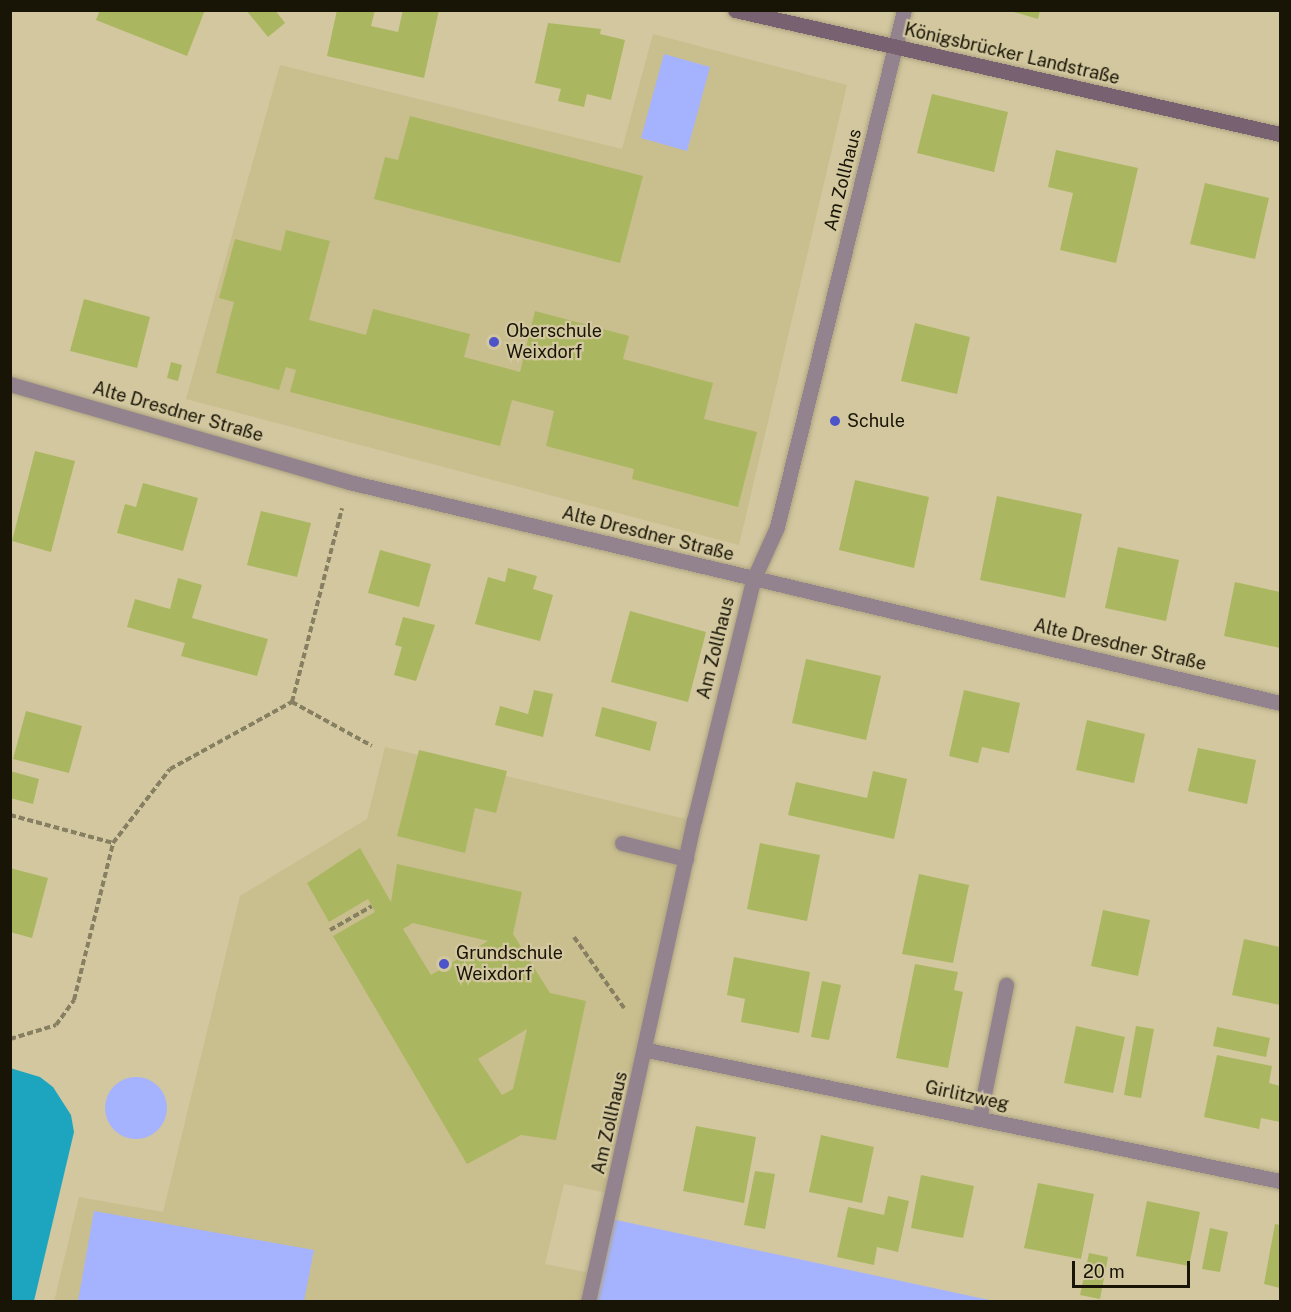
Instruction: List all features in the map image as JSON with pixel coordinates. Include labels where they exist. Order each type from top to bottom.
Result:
[{"type":"main road","name":"Königsbrücker Landstraße","points":[[735,10],[1281,134]]},
{"type":"street","name":"Am Zollhaus","points":[[588,1302],[646,1050],[686,859],[753,580],[777,527],[904,10]]},
{"type":"street","name":"Alte Dresdner Straße","points":[[10,384],[349,482],[753,580],[1281,703]]},
{"type":"street","points":[[622,843],[686,859]]},
{"type":"street","points":[[980,1119],[1006,985]]},
{"type":"street","name":"Girlitzweg","points":[[646,1050],[1281,1181]]},
{"type":"path","points":[[10,1039],[56,1025],[74,1000],[113,843],[170,769],[292,702],[349,482]]},
{"type":"path","points":[[292,702],[372,746]]},
{"type":"path","points":[[10,815],[113,843]]},
{"type":"path","points":[[330,930],[372,906]]},
{"type":"path","points":[[574,937],[618,1002]]},
{"type":"shaded area","name":"Oberschule Weixdorf","points":[[653,34],[847,85],[739,545],[186,399],[280,65],[622,149]]},
{"type":"shaded area","points":[[664,54],[710,67],[687,151],[641,138]]},
{"type":"shaded area","name":"Grundschule Weixdorf","points":[[385,747],[694,821],[613,1194],[564,1184],[545,1264],[595,1274],[588,1301],[54,1302],[79,1197],[163,1212],[240,896],[367,819]]},
{"type":"shaded area","points":[[10,1068],[40,1077],[53,1087],[71,1115],[74,1132],[34,1301],[11,1301]]},
{"type":"shaded area","points":[[136,1077],[153,1082],[158,1086],[162,1091],[167,1108],[162,1125],[158,1130],[153,1134],[136,1139],[119,1134],[114,1130],[110,1125],[105,1108],[110,1091],[114,1086],[119,1082]]},
{"type":"shaded area","points":[[94,1211],[314,1250],[304,1301],[78,1301]]},
{"type":"shaded area","points":[[607,1218],[994,1301],[588,1302]]},
{"type":"building","points":[[100,10],[205,10],[187,56],[96,20]]},
{"type":"building","points":[[246,10],[275,10],[285,23],[268,37]]},
{"type":"building","points":[[337,10],[375,10],[371,26],[398,32],[403,10],[439,10],[424,78],[327,56]]},
{"type":"building","points":[[1007,10],[1040,10],[1038,19]]},
{"type":"building","points":[[548,23],[601,29],[600,34],[625,40],[611,100],[587,94],[584,107],[558,101],[561,89],[535,83]]},
{"type":"building","points":[[932,94],[1008,112],[994,172],[917,153]]},
{"type":"building","points":[[410,116],[643,176],[620,263],[374,199],[385,157],[398,160]]},
{"type":"building","points":[[1056,150],[1138,168],[1116,263],[1060,250],[1073,193],[1048,187]]},
{"type":"building","points":[[1205,183],[1269,198],[1255,259],[1190,244]]},
{"type":"building","points":[[286,230],[330,241],[309,320],[366,335],[373,309],[470,334],[464,357],[520,372],[535,311],[629,336],[623,359],[713,383],[704,419],[757,432],[738,507],[632,479],[634,469],[546,446],[554,411],[512,400],[500,446],[290,392],[296,370],[286,367],[279,390],[216,373],[234,302],[219,298],[235,239],[281,251]]},
{"type":"building","points":[[84,299],[150,317],[137,368],[70,351]]},
{"type":"building","points":[[915,323],[970,337],[957,394],[901,381]]},
{"type":"building","points":[[171,362],[182,365],[178,381],[167,378]]},
{"type":"building","points":[[35,451],[75,461],[51,552],[12,541]]},
{"type":"building","points":[[855,480],[929,497],[914,568],[839,550]]},
{"type":"building","points":[[143,483],[198,498],[183,551],[117,533],[125,504],[136,507]]},
{"type":"building","points":[[997,496],[1082,514],[1065,598],[980,580]]},
{"type":"building","points":[[261,511],[311,523],[297,577],[247,565]]},
{"type":"building","points":[[1118,547],[1179,560],[1166,621],[1105,608]]},
{"type":"building","points":[[380,550],[431,564],[419,607],[368,593]]},
{"type":"building","points":[[508,568],[537,576],[533,589],[553,595],[540,641],[475,624],[488,577],[505,582]]},
{"type":"building","points":[[178,578],[202,585],[192,618],[268,639],[257,676],[181,656],[185,643],[127,627],[135,599],[170,609]]},
{"type":"building","points":[[1235,582],[1280,592],[1280,648],[1224,636]]},
{"type":"building","points":[[630,611],[706,632],[688,702],[611,682]]},
{"type":"building","points":[[403,617],[435,625],[416,681],[394,675],[402,647],[395,645]]},
{"type":"building","points":[[806,659],[881,676],[866,740],[792,723]]},
{"type":"building","points":[[534,690],[553,694],[543,737],[495,725],[500,706],[528,714]]},
{"type":"building","points":[[964,690],[1020,703],[1009,753],[982,747],[978,763],[949,756]]},
{"type":"building","points":[[602,707],[657,722],[650,751],[595,736]]},
{"type":"building","points":[[26,711],[82,726],[69,773],[13,759]]},
{"type":"building","points":[[1087,720],[1145,734],[1134,783],[1076,770]]},
{"type":"building","points":[[1198,748],[1256,760],[1247,804],[1188,791]]},
{"type":"building","points":[[419,750],[507,771],[496,813],[475,808],[465,853],[397,836]]},
{"type":"building","points":[[10,771],[39,779],[33,804],[10,798]]},
{"type":"building","points":[[873,771],[907,779],[894,839],[788,815],[796,782],[867,798]]},
{"type":"building","points":[[760,843],[820,855],[807,921],[747,909]]},
{"type":"building","points":[[360,848],[391,902],[397,864],[522,892],[513,934],[550,993],[586,1001],[556,1140],[521,1135],[467,1164],[333,936],[375,912],[372,906],[368,899],[329,922],[307,883]],"holes":[[[413,923],[488,941],[431,975],[403,929]],[[527,1029],[513,1089],[502,1095],[478,1059]]]},
{"type":"building","points":[[10,868],[48,878],[32,938],[10,932]]},
{"type":"building","points":[[919,874],[969,885],[953,963],[902,954]]},
{"type":"building","points":[[1103,910],[1150,920],[1138,976],[1091,966]]},
{"type":"building","points":[[1244,939],[1280,947],[1280,1005],[1232,995]]},
{"type":"building","points":[[734,957],[810,972],[799,1033],[741,1022],[745,999],[727,995]]},
{"type":"building","points":[[915,964],[958,972],[954,990],[963,992],[948,1068],[896,1058]]},
{"type":"building","points":[[822,981],[841,985],[829,1040],[811,1037]]},
{"type":"building","points":[[1076,1026],[1125,1037],[1113,1093],[1064,1083]]},
{"type":"building","points":[[1136,1026],[1154,1029],[1141,1098],[1124,1095]]},
{"type":"building","points":[[1217,1027],[1270,1038],[1266,1057],[1213,1046]]},
{"type":"building","points":[[1217,1055],[1272,1066],[1269,1083],[1280,1086],[1280,1122],[1261,1118],[1259,1129],[1204,1117]]},
{"type":"building","points":[[696,1126],[756,1137],[744,1203],[683,1191]]},
{"type":"building","points":[[821,1135],[874,1147],[862,1203],[809,1192]]},
{"type":"building","points":[[755,1171],[775,1174],[765,1229],[744,1225]]},
{"type":"building","points":[[921,1175],[974,1186],[963,1238],[911,1228]]},
{"type":"building","points":[[1038,1183],[1094,1194],[1081,1259],[1024,1248]]},
{"type":"building","points":[[888,1196],[909,1201],[898,1252],[877,1247],[874,1265],[837,1257],[848,1207],[884,1215]]},
{"type":"building","points":[[1147,1201],[1200,1212],[1189,1266],[1136,1256]]},
{"type":"building","points":[[1275,1224],[1280,1225],[1280,1288],[1264,1284]]},
{"type":"building","points":[[1210,1228],[1228,1232],[1220,1272],[1202,1269]]},
{"type":"building","points":[[1089,1253],[1108,1257],[1100,1299],[1080,1295]]},
{"type":"place","name":"Oberschule Weixdorf","points":[[494,342]]},
{"type":"place","name":"Schule","points":[[835,421]]},
{"type":"place","name":"Grundschule Weixdorf","points":[[444,964]]}]
